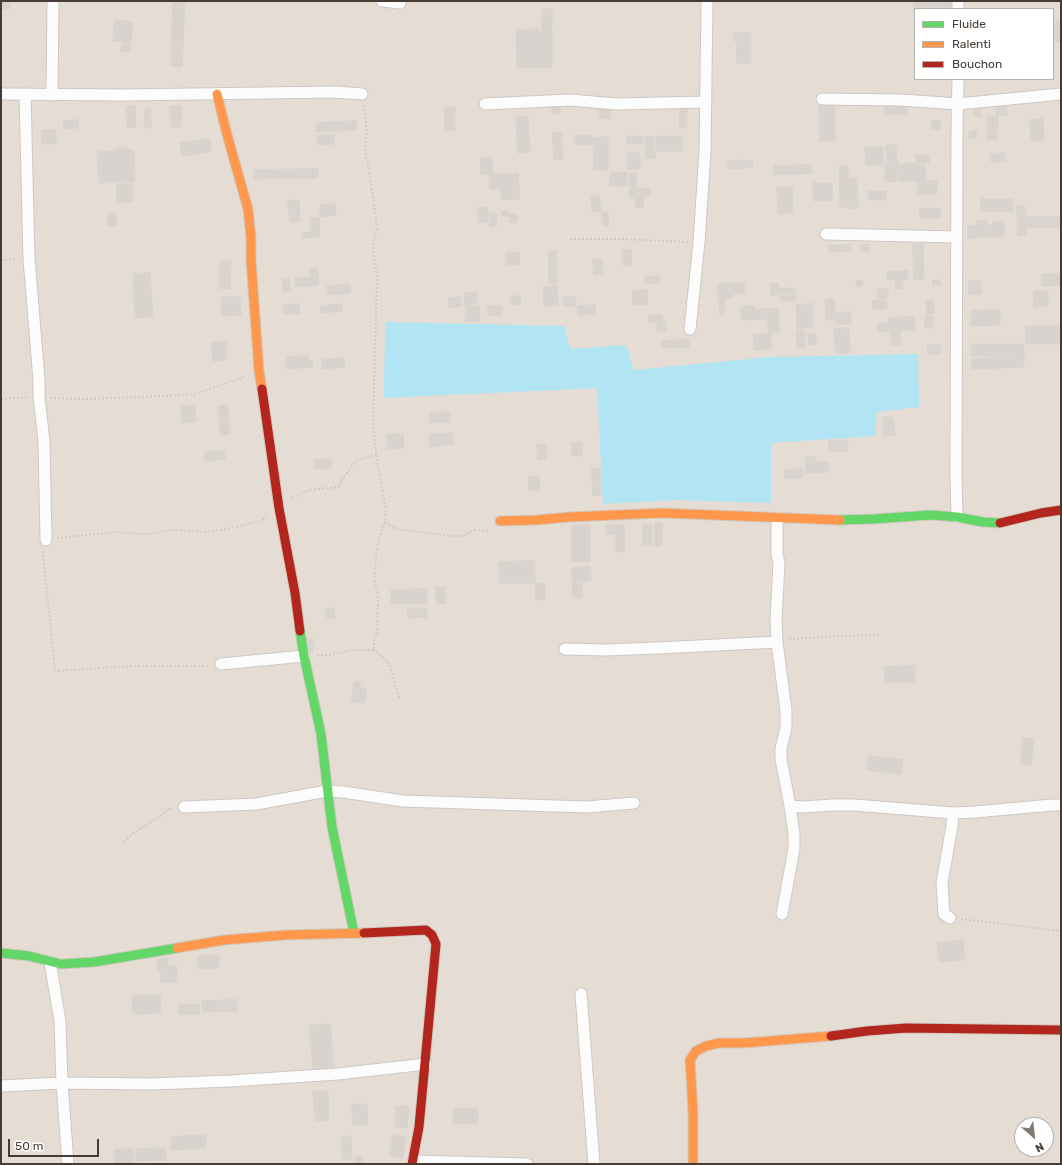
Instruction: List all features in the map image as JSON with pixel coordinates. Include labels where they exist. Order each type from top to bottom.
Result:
[{"type":"street","points":[[52,94],[53,1]]},
{"type":"street","points":[[382,1],[400,3]]},
{"type":"street","points":[[690,329],[699,242],[705,152],[707,1]]},
{"type":"street","points":[[957,517],[958,80]]},
{"type":"street","points":[[1,94],[217,94],[335,92],[362,94]]},
{"type":"street","points":[[25,94],[29,259],[39,380],[39,397],[44,441],[46,540]]},
{"type":"street","points":[[217,94],[248,209],[259,371],[279,508],[295,593],[304,656],[321,734],[327,791],[334,834],[354,934]]},
{"type":"street","points":[[822,99],[901,100],[958,104],[1061,94]]},
{"type":"street","points":[[485,104],[570,100],[616,104],[706,102]]},
{"type":"street","points":[[826,234],[957,237]]},
{"type":"street","points":[[500,521],[662,513],[741,515],[827,520],[930,515],[1000,523],[1019,520],[1041,513],[1061,510]]},
{"type":"street","points":[[777,518],[777,553],[779,564],[776,620],[777,642],[786,711],[786,728],[781,748],[781,759],[794,834],[794,849],[782,914]]},
{"type":"street","points":[[565,649],[606,650],[777,642]]},
{"type":"street","points":[[221,664],[304,656]]},
{"type":"street","points":[[184,807],[256,804],[327,791],[402,801],[587,807],[634,803]]},
{"type":"street","points":[[790,806],[804,807],[854,805],[953,813],[1061,805]]},
{"type":"street","points":[[950,918],[944,914],[942,883],[953,813]]},
{"type":"street","points":[[1,953],[35,957],[61,964],[94,962],[167,951],[224,940],[286,935],[332,933],[354,934],[426,930],[436,940],[436,947],[426,1064],[419,1127],[412,1163],[527,1164]]},
{"type":"street","points":[[50,962],[60,1021],[62,1083],[68,1164]]},
{"type":"street","points":[[581,994],[594,1164]]},
{"type":"street","points":[[693,1164],[694,1122],[690,1060],[696,1051],[706,1046],[719,1043],[744,1043],[906,1028],[1061,1030]]},
{"type":"street","points":[[1,1086],[62,1083],[152,1084],[231,1080],[338,1074],[426,1064]]},
{"type":"path","points":[[362,94],[367,131],[365,148],[377,229],[373,242],[377,276],[373,426],[386,510],[385,523],[379,537],[377,548],[374,578],[378,596],[377,633],[374,642],[374,650]]},
{"type":"path","points":[[570,239],[699,242]]},
{"type":"path","points":[[1,260],[29,259]]},
{"type":"path","points":[[1,399],[39,397],[86,398],[166,396],[195,394],[259,371]]},
{"type":"path","points":[[221,664],[212,666],[119,666],[54,671],[43,555],[46,540],[115,532],[145,534],[174,530],[207,532],[261,521],[292,498],[309,490],[339,487],[343,478],[356,461],[377,454]]},
{"type":"path","points":[[385,523],[398,529],[450,536],[462,536],[475,530],[487,531],[495,527],[500,521]]},
{"type":"path","points":[[777,642],[788,639],[879,635]]},
{"type":"path","points":[[304,656],[329,655],[350,650],[374,650],[384,657],[389,664],[400,699]]},
{"type":"path","points":[[124,842],[136,831],[159,817],[166,810],[184,807]]},
{"type":"path","points":[[950,918],[1061,931]]},
{"type":"shaded area","points":[[1,1],[1061,1],[1061,1164],[1,1164]]},
{"type":"water","points":[[385,322],[564,326],[570,349],[626,345],[634,370],[770,357],[918,354],[919,407],[877,412],[875,436],[771,443],[771,503],[676,500],[603,504],[597,388],[384,398]]},
{"type":"building","points":[[1,1],[10,1],[10,9],[1,9]]},
{"type":"building","points":[[173,1],[185,1],[182,67],[171,66]]},
{"type":"building","points":[[914,1],[951,1],[951,8],[914,8]]},
{"type":"building","points":[[552,9],[552,31],[542,32],[542,10]]},
{"type":"building","points":[[115,20],[133,22],[131,43],[113,41]]},
{"type":"building","points":[[1056,21],[1061,22],[1061,42],[1054,41]]},
{"type":"building","points":[[539,29],[539,33],[552,32],[552,68],[517,68],[516,30]]},
{"type":"building","points":[[734,33],[751,33],[751,41],[734,41]]},
{"type":"building","points":[[737,42],[751,42],[751,63],[737,63]]},
{"type":"building","points":[[122,44],[131,45],[130,52],[121,52]]},
{"type":"building","points":[[819,101],[834,101],[835,141],[820,141]]},
{"type":"building","points":[[997,103],[1006,103],[1007,115],[997,116]]},
{"type":"building","points":[[610,105],[611,118],[600,119],[599,106]]},
{"type":"building","points":[[135,106],[136,127],[127,128],[126,107]]},
{"type":"building","points":[[170,106],[181,106],[182,127],[171,127]]},
{"type":"building","points":[[552,106],[560,106],[561,113],[553,114]]},
{"type":"building","points":[[907,106],[907,114],[885,115],[884,107]]},
{"type":"building","points":[[445,107],[455,107],[455,130],[445,130]]},
{"type":"building","points":[[680,107],[687,107],[687,128],[680,128]]},
{"type":"building","points":[[975,108],[981,109],[981,117],[974,116]]},
{"type":"building","points":[[150,109],[152,128],[145,128],[144,110]]},
{"type":"building","points":[[516,116],[528,116],[530,152],[518,153]]},
{"type":"building","points":[[988,116],[998,116],[997,139],[987,139]]},
{"type":"building","points":[[1043,119],[1044,140],[1031,141],[1030,120]]},
{"type":"building","points":[[78,120],[78,128],[64,129],[63,121]]},
{"type":"building","points":[[932,120],[940,120],[940,129],[932,129]]},
{"type":"building","points":[[356,121],[357,130],[317,132],[317,123]]},
{"type":"building","points":[[42,130],[56,130],[56,144],[42,144]]},
{"type":"building","points":[[976,131],[977,138],[969,138],[969,132]]},
{"type":"building","points":[[561,132],[563,159],[554,160],[552,133]]},
{"type":"building","points":[[334,135],[334,144],[318,145],[317,136]]},
{"type":"building","points":[[592,135],[592,144],[575,145],[574,136]]},
{"type":"building","points":[[627,136],[643,136],[643,144],[627,144]]},
{"type":"building","points":[[657,136],[682,136],[682,151],[657,151]]},
{"type":"building","points":[[608,137],[608,170],[594,170],[593,138]]},
{"type":"building","points":[[646,137],[655,137],[655,158],[646,158]]},
{"type":"building","points":[[210,139],[211,152],[182,156],[180,143]]},
{"type":"building","points":[[886,145],[896,145],[897,162],[887,162]]},
{"type":"building","points":[[883,147],[883,165],[866,165],[865,148]]},
{"type":"building","points":[[128,148],[128,150],[134,150],[135,182],[99,183],[97,152]]},
{"type":"building","points":[[628,152],[640,153],[640,169],[627,169]]},
{"type":"building","points":[[1005,153],[1006,161],[991,162],[990,154]]},
{"type":"building","points":[[916,155],[929,155],[929,163],[916,163]]},
{"type":"building","points":[[492,157],[493,174],[481,174],[480,158]]},
{"type":"building","points":[[742,160],[743,168],[727,169],[727,162]]},
{"type":"building","points":[[752,160],[753,167],[744,168],[743,162]]},
{"type":"building","points":[[898,163],[898,181],[885,182],[885,164]]},
{"type":"building","points":[[914,163],[914,165],[925,165],[926,180],[900,182],[899,165]]},
{"type":"building","points":[[812,165],[812,173],[774,175],[774,166]]},
{"type":"building","points":[[848,166],[849,207],[840,207],[839,167]]},
{"type":"building","points":[[318,169],[318,178],[254,179],[254,170]]},
{"type":"building","points":[[610,172],[627,172],[627,186],[610,186]]},
{"type":"building","points":[[630,173],[637,173],[636,188],[630,188]]},
{"type":"building","points":[[499,174],[500,188],[490,189],[489,175]]},
{"type":"building","points":[[518,174],[520,199],[502,200],[500,175]]},
{"type":"building","points":[[857,178],[858,208],[850,209],[849,179]]},
{"type":"building","points":[[937,181],[937,194],[918,194],[918,182]]},
{"type":"building","points":[[813,183],[832,183],[832,201],[814,201]]},
{"type":"building","points":[[117,184],[133,184],[133,202],[117,202]]},
{"type":"building","points":[[792,187],[793,213],[778,214],[777,188]]},
{"type":"building","points":[[649,188],[650,197],[643,197],[644,207],[636,208],[635,198],[630,198],[629,190]]},
{"type":"building","points":[[868,191],[886,191],[886,200],[869,200]]},
{"type":"building","points":[[599,196],[601,211],[592,212],[591,197]]},
{"type":"building","points":[[981,199],[1013,199],[1013,211],[981,211]]},
{"type":"building","points":[[288,200],[299,200],[300,221],[290,222]]},
{"type":"building","points":[[336,204],[336,215],[320,217],[320,205]]},
{"type":"building","points":[[1017,206],[1025,206],[1026,235],[1018,236]]},
{"type":"building","points":[[487,207],[488,222],[479,223],[478,208]]},
{"type":"building","points":[[920,208],[940,208],[940,218],[920,218]]},
{"type":"building","points":[[502,211],[510,212],[510,217],[502,216]]},
{"type":"building","points":[[602,212],[608,212],[609,226],[603,226]]},
{"type":"building","points":[[108,213],[116,213],[116,225],[108,226]]},
{"type":"building","points":[[496,213],[497,226],[490,227],[489,214]]},
{"type":"building","points":[[511,214],[518,215],[517,223],[510,223]]},
{"type":"building","points":[[1026,217],[1061,217],[1061,227],[1026,227]]},
{"type":"building","points":[[310,218],[319,218],[320,237],[302,238],[302,233],[311,232]]},
{"type":"building","points":[[987,220],[987,225],[993,225],[993,222],[1004,221],[1004,236],[968,238],[967,226],[977,226],[977,221]]},
{"type":"building","points":[[861,244],[869,244],[869,251],[861,251]]},
{"type":"building","points":[[913,244],[923,244],[924,279],[914,279]]},
{"type":"building","points":[[829,245],[835,245],[835,252],[829,252]]},
{"type":"building","points":[[836,245],[851,245],[851,251],[836,252]]},
{"type":"building","points":[[622,250],[631,250],[632,265],[624,266]]},
{"type":"building","points":[[549,251],[557,251],[557,283],[549,283]]},
{"type":"building","points":[[506,252],[519,252],[520,264],[507,265]]},
{"type":"building","points":[[593,259],[602,259],[602,274],[594,275]]},
{"type":"building","points":[[220,261],[231,261],[230,289],[219,288]]},
{"type":"building","points":[[310,269],[318,269],[319,285],[295,287],[295,278],[311,277]]},
{"type":"building","points":[[908,271],[908,279],[903,280],[903,288],[895,289],[895,280],[887,280],[887,272]]},
{"type":"building","points":[[150,273],[153,317],[135,318],[133,274]]},
{"type":"building","points":[[1042,274],[1061,274],[1061,285],[1042,286]]},
{"type":"building","points":[[645,276],[660,276],[659,283],[645,283]]},
{"type":"building","points":[[283,279],[289,279],[290,290],[283,291]]},
{"type":"building","points":[[857,280],[863,281],[862,287],[856,286]]},
{"type":"building","points":[[933,280],[941,280],[941,285],[933,286]]},
{"type":"building","points":[[969,281],[982,281],[981,294],[969,294]]},
{"type":"building","points":[[744,283],[745,293],[733,294],[733,298],[724,299],[724,284]]},
{"type":"building","points":[[771,283],[778,283],[779,295],[771,296]]},
{"type":"building","points":[[350,284],[351,293],[328,295],[327,286]]},
{"type":"building","points":[[718,284],[723,284],[725,314],[720,315]]},
{"type":"building","points":[[557,286],[558,305],[544,306],[543,287]]},
{"type":"building","points":[[779,288],[795,288],[795,293],[779,293]]},
{"type":"building","points":[[878,289],[888,289],[888,298],[878,298]]},
{"type":"building","points":[[647,290],[648,305],[633,305],[632,291]]},
{"type":"building","points":[[1034,291],[1048,291],[1048,306],[1034,307]]},
{"type":"building","points":[[465,293],[477,293],[477,304],[465,305]]},
{"type":"building","points":[[781,295],[796,295],[796,300],[781,301]]},
{"type":"building","points":[[520,296],[521,304],[511,305],[510,297]]},
{"type":"building","points":[[222,297],[240,297],[241,315],[222,316]]},
{"type":"building","points":[[461,297],[462,306],[449,308],[448,298]]},
{"type":"building","points":[[563,297],[576,297],[576,306],[563,306]]},
{"type":"building","points":[[834,299],[835,320],[826,320],[825,300]]},
{"type":"building","points":[[886,300],[887,308],[873,310],[872,301]]},
{"type":"building","points":[[927,300],[934,300],[934,313],[927,314]]},
{"type":"building","points":[[299,304],[300,313],[284,314],[283,305]]},
{"type":"building","points":[[342,304],[342,311],[321,313],[320,306]]},
{"type":"building","points":[[813,304],[813,327],[797,328],[796,305]]},
{"type":"building","points":[[595,305],[596,314],[578,315],[577,306]]},
{"type":"building","points":[[467,306],[480,307],[479,322],[466,321]]},
{"type":"building","points":[[488,306],[502,306],[502,315],[488,315]]},
{"type":"building","points":[[741,306],[754,306],[754,309],[778,309],[779,333],[768,333],[768,319],[742,320]]},
{"type":"building","points":[[1000,310],[1000,325],[971,326],[971,311]]},
{"type":"building","points":[[851,312],[851,324],[836,324],[836,313]]},
{"type":"building","points":[[649,315],[662,315],[662,322],[649,322]]},
{"type":"building","points":[[925,316],[932,316],[933,328],[925,328]]},
{"type":"building","points":[[914,317],[915,330],[888,331],[888,318]]},
{"type":"building","points":[[666,322],[666,331],[657,331],[657,323]]},
{"type":"building","points":[[878,323],[887,323],[887,332],[878,332]]},
{"type":"building","points":[[1026,326],[1061,326],[1061,344],[1026,344]]},
{"type":"building","points":[[849,328],[850,353],[835,353],[834,329]]},
{"type":"building","points":[[797,330],[804,330],[805,348],[797,348]]},
{"type":"building","points":[[900,331],[901,345],[891,345],[890,332]]},
{"type":"building","points":[[754,334],[771,334],[771,349],[754,350]]},
{"type":"building","points":[[808,334],[816,334],[816,345],[809,345]]},
{"type":"building","points":[[689,340],[689,348],[662,348],[662,341]]},
{"type":"building","points":[[212,342],[226,342],[226,360],[213,361]]},
{"type":"building","points":[[971,344],[1024,344],[1024,356],[972,356]]},
{"type":"building","points":[[928,345],[941,345],[941,354],[928,355]]},
{"type":"building","points":[[308,356],[309,361],[312,360],[313,367],[286,369],[285,362],[287,362],[287,357]]},
{"type":"building","points":[[1024,357],[1024,367],[972,369],[972,359]]},
{"type":"building","points":[[344,358],[345,367],[322,369],[322,360]]},
{"type":"building","points":[[228,405],[230,434],[220,435],[218,406]]},
{"type":"building","points":[[195,406],[196,422],[182,423],[181,407]]},
{"type":"building","points":[[449,412],[450,422],[430,423],[430,414]]},
{"type":"building","points":[[883,417],[893,417],[895,435],[884,436]]},
{"type":"building","points":[[453,433],[454,444],[430,447],[429,435]]},
{"type":"building","points":[[403,434],[404,448],[387,449],[387,435]]},
{"type":"building","points":[[829,441],[848,441],[848,451],[829,451]]},
{"type":"building","points":[[572,442],[582,442],[582,456],[572,456]]},
{"type":"building","points":[[537,444],[546,444],[546,459],[538,460]]},
{"type":"building","points":[[224,451],[225,459],[205,461],[205,452]]},
{"type":"building","points":[[806,457],[816,457],[816,462],[829,462],[829,472],[806,473]]},
{"type":"building","points":[[331,459],[331,468],[315,469],[314,460]]},
{"type":"building","points":[[592,468],[600,468],[601,495],[593,496]]},
{"type":"building","points":[[802,469],[802,478],[785,478],[785,470]]},
{"type":"building","points":[[529,476],[539,476],[540,490],[529,491]]},
{"type":"building","points":[[655,523],[662,523],[662,546],[655,546]]},
{"type":"building","points":[[643,524],[652,524],[652,545],[643,545]]},
{"type":"building","points":[[590,525],[590,562],[572,562],[572,526]]},
{"type":"building","points":[[607,525],[624,525],[625,552],[616,552],[616,534],[607,535]]},
{"type":"building","points":[[535,561],[535,583],[499,583],[499,562]]},
{"type":"building","points":[[591,567],[591,581],[572,582],[572,568]]},
{"type":"building","points":[[536,583],[545,583],[545,600],[536,600]]},
{"type":"building","points":[[582,583],[582,598],[573,598],[572,584]]},
{"type":"building","points":[[445,587],[446,603],[437,604],[435,588]]},
{"type":"building","points":[[427,589],[427,604],[391,604],[391,590]]},
{"type":"building","points":[[334,608],[335,618],[327,618],[326,609]]},
{"type":"building","points":[[408,609],[427,609],[427,617],[408,618]]},
{"type":"building","points":[[307,639],[314,639],[313,652],[306,652]]},
{"type":"building","points":[[915,666],[915,682],[885,683],[884,667]]},
{"type":"building","points":[[354,681],[360,682],[360,688],[366,688],[365,703],[352,702]]},
{"type":"building","points":[[1023,738],[1034,739],[1031,765],[1021,764]]},
{"type":"building","points":[[869,756],[903,759],[901,774],[867,770]]},
{"type":"building","points":[[963,940],[965,960],[939,962],[937,943]]},
{"type":"building","points":[[219,955],[219,968],[198,969],[198,956]]},
{"type":"building","points":[[158,958],[168,958],[168,966],[177,966],[177,982],[161,982],[161,972],[158,972]]},
{"type":"building","points":[[160,995],[161,1013],[133,1014],[132,996]]},
{"type":"building","points":[[237,1000],[237,1011],[202,1012],[202,1001]]},
{"type":"building","points":[[179,1004],[199,1004],[200,1014],[180,1014]]},
{"type":"building","points":[[330,1024],[334,1067],[313,1069],[309,1026]]},
{"type":"building","points":[[328,1091],[329,1121],[315,1121],[313,1092]]},
{"type":"building","points":[[352,1104],[367,1104],[368,1124],[353,1125]]},
{"type":"building","points":[[396,1106],[409,1106],[407,1128],[395,1128]]},
{"type":"building","points":[[454,1108],[478,1108],[478,1124],[453,1124]]},
{"type":"building","points":[[206,1135],[206,1148],[171,1150],[171,1137]]},
{"type":"building","points":[[393,1135],[406,1137],[403,1158],[390,1156]]},
{"type":"building","points":[[342,1136],[351,1136],[352,1159],[343,1159]]},
{"type":"building","points":[[165,1148],[166,1160],[136,1161],[136,1149]]},
{"type":"building","points":[[133,1149],[134,1164],[115,1164],[114,1150]]},
{"type":"building","points":[[362,1156],[362,1164],[354,1164],[354,1157]]},
{"type":"traffic: fast","points":[[840,520],[930,515],[1000,523]]},
{"type":"traffic: fast","points":[[300,631],[321,734],[332,827],[354,933]]},
{"type":"traffic: fast","points":[[1,953],[29,956],[61,964],[94,962],[177,948]]},
{"type":"traffic: slow","points":[[217,94],[248,209],[259,371],[262,389]]},
{"type":"traffic: slow","points":[[500,521],[662,513],[840,520]]},
{"type":"traffic: slow","points":[[177,948],[224,940],[286,935],[364,933]]},
{"type":"traffic: slow","points":[[693,1164],[693,1112],[690,1060],[696,1051],[706,1046],[719,1043],[744,1043],[831,1036]]},
{"type":"traffic: jam","points":[[262,389],[279,508],[295,593],[300,631]]},
{"type":"traffic: jam","points":[[1000,523],[1041,513],[1061,510]]},
{"type":"traffic: jam","points":[[364,933],[426,930],[432,935],[436,944],[419,1127],[412,1164]]},
{"type":"traffic: jam","points":[[831,1036],[906,1028],[1061,1030]]}]
